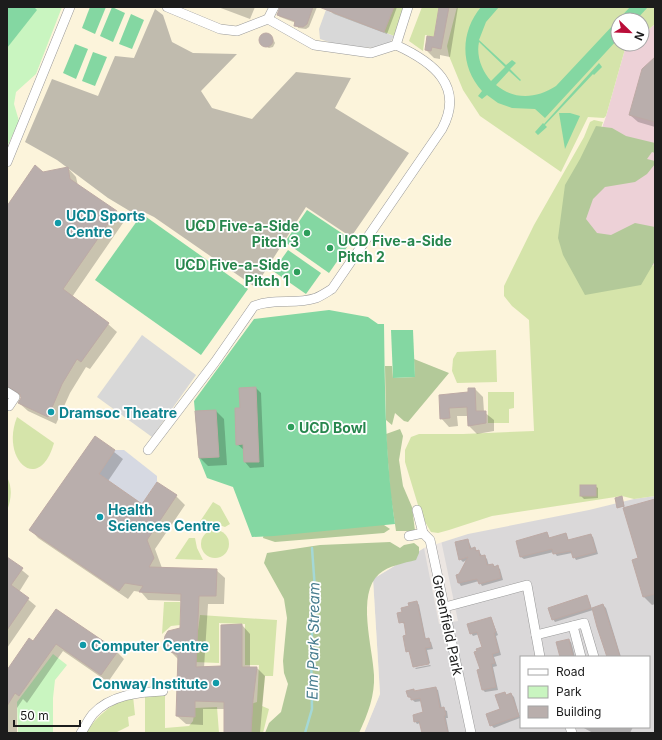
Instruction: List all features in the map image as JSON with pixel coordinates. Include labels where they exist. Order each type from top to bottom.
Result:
[{"type":"street","points":[[7,162],[70,7]]},
{"type":"street","points":[[167,7],[220,30],[237,31],[268,19],[274,7]]},
{"type":"street","points":[[396,45],[408,7]]},
{"type":"street","points":[[148,450],[215,362],[254,306],[264,302],[304,301],[316,298],[332,289],[442,129],[448,118],[450,101],[446,81],[429,65],[396,45],[371,53],[314,45],[268,19]]},
{"type":"street","points":[[7,392],[16,397],[9,406]]},
{"type":"street","name":"Greenfield Park","points":[[417,510],[423,533],[430,540],[471,733]]},
{"type":"street","points":[[409,536],[423,533]]},
{"type":"street","points":[[445,608],[527,585],[540,656]]},
{"type":"street","points":[[536,635],[584,623],[594,656]]},
{"type":"street","points":[[573,626],[581,656]]},
{"type":"street","points":[[81,733],[93,714],[107,704],[124,696],[139,692],[163,690]]},
{"type":"shaded area","points":[[7,7],[655,7],[655,24],[650,28],[650,12],[610,12],[610,52],[624,52],[606,116],[574,210],[585,282],[655,265],[655,496],[634,499],[589,510],[468,534],[424,548],[373,579],[380,694],[364,733],[7,733]]},
{"type":"shaded area","points":[[327,7],[332,7],[330,12],[394,36],[390,43],[376,48],[341,46],[320,39],[319,29]]},
{"type":"shaded area","points":[[155,9],[163,15],[172,42],[193,53],[237,54],[201,91],[212,108],[252,119],[296,72],[351,78],[335,108],[409,153],[351,237],[306,207],[255,287],[154,217],[142,211],[133,213],[108,198],[57,160],[25,142],[52,79],[98,96],[115,56],[134,58]]},
{"type":"shaded area","points":[[655,24],[655,265],[585,282],[574,210],[606,116],[624,52],[650,52],[650,28]]},
{"type":"shaded area","points":[[142,335],[196,375],[152,437],[97,397]]},
{"type":"shaded area","points":[[115,450],[124,450],[157,476],[157,482],[142,504],[99,474]]},
{"type":"shaded area","points":[[655,495],[655,733],[364,733],[380,694],[373,579],[424,548],[439,624],[458,621],[441,540],[490,519]]},
{"type":"green space","points":[[7,7],[62,7],[36,74],[16,92],[14,104],[19,121],[7,147]]},
{"type":"green space","points":[[7,7],[34,7],[37,10],[7,48]]},
{"type":"green space","points":[[90,7],[106,7],[95,34],[82,28]]},
{"type":"green space","points":[[112,7],[125,13],[113,42],[100,36]]},
{"type":"green space","points":[[394,7],[405,7],[394,36],[384,32]]},
{"type":"green space","points":[[422,7],[439,7],[434,37],[425,35],[423,51],[409,41]]},
{"type":"green space","points":[[457,7],[655,7],[655,24],[650,28],[650,12],[610,12],[610,52],[624,52],[606,116],[604,118],[588,117],[561,172],[480,116],[463,90],[449,56],[447,46]]},
{"type":"green space","points":[[481,7],[499,7],[486,22],[479,40],[506,65],[512,60],[516,63],[510,69],[521,80],[520,81],[509,71],[496,85],[503,90],[518,95],[533,95],[556,86],[610,28],[610,48],[545,118],[535,109],[512,108],[498,103],[487,95],[482,99],[478,96],[482,91],[475,82],[466,60],[466,38],[469,27]],"holes":[[[479,42],[505,67],[491,81],[480,63],[478,53]]]},
{"type":"green space","points":[[630,7],[648,7],[643,12],[625,12]]},
{"type":"green space","points":[[131,14],[144,20],[132,49],[119,44]]},
{"type":"green space","points":[[75,44],[88,49],[76,79],[63,73]]},
{"type":"green space","points":[[93,52],[107,57],[95,86],[82,81]]},
{"type":"green space","points":[[599,63],[602,67],[594,75],[593,74],[545,125],[547,127],[538,135],[535,132]]},
{"type":"green space","points":[[559,113],[570,113],[580,116],[565,149]]},
{"type":"green space","points":[[594,120],[603,122],[574,210],[585,282],[655,265],[655,496],[634,499],[622,496],[492,516],[438,533],[431,532],[421,515],[405,462],[405,450],[411,437],[419,434],[534,431],[529,320],[512,306],[504,296],[504,286],[534,225],[584,137],[590,122]]},
{"type":"green space","points":[[596,126],[612,128],[626,136],[655,143],[655,153],[652,152],[647,159],[655,161],[655,164],[647,174],[635,182],[605,187],[593,199],[586,219],[597,233],[611,235],[635,223],[655,227],[655,261],[641,285],[585,295],[563,255],[558,238],[565,185]]},
{"type":"green space","points":[[307,210],[352,240],[329,273],[285,242]]},
{"type":"green space","points":[[142,214],[248,289],[201,355],[95,280]]},
{"type":"green space","name":"UCD Five-a-Side Pitch 1","points":[[288,250],[321,273],[306,294],[273,271]]},
{"type":"green space","name":"UCD Bowl","points":[[329,310],[368,317],[378,324],[384,324],[387,449],[395,524],[252,537],[233,487],[207,478],[199,458],[194,401],[254,319]]},
{"type":"green space","points":[[391,330],[413,330],[415,377],[393,378]]},
{"type":"green space","points":[[496,350],[497,382],[457,383],[452,371],[453,359],[457,352]]},
{"type":"green space","points":[[414,359],[449,373],[408,422],[404,421],[395,413],[392,425],[386,420],[385,366],[392,366],[393,378],[415,377]]},
{"type":"green space","points":[[488,392],[514,392],[514,408],[509,409],[509,423],[488,423]]},
{"type":"green space","points":[[17,417],[54,443],[47,459],[40,467],[31,469],[24,466],[17,458],[14,447],[13,433]]},
{"type":"green space","points":[[400,429],[403,436],[399,460],[403,486],[412,507],[415,531],[396,531],[390,491],[386,434]]},
{"type":"green space","points":[[7,477],[11,494],[7,511]]},
{"type":"green space","points":[[213,502],[220,506],[230,524],[225,527],[215,525],[203,529],[195,529]]},
{"type":"green space","points":[[378,521],[390,529],[384,533],[275,542],[263,538],[264,533]]},
{"type":"green space","points":[[215,530],[225,534],[229,544],[225,554],[215,558],[205,554],[201,544],[205,534]]},
{"type":"green space","points":[[189,538],[195,538],[197,548],[203,560],[175,559]]},
{"type":"green space","points":[[390,542],[400,548],[404,545],[414,543],[419,547],[419,553],[416,560],[396,565],[379,574],[372,583],[368,594],[367,608],[374,682],[370,704],[359,733],[265,733],[269,723],[281,712],[288,684],[284,673],[283,661],[287,618],[284,599],[264,563],[267,553],[320,545]]},
{"type":"green space","points":[[164,602],[180,602],[180,625],[171,626],[162,634]]},
{"type":"green space","points":[[200,615],[277,620],[273,676],[265,676],[262,706],[269,709],[263,733],[249,733],[251,704],[257,702],[259,665],[245,665],[245,624],[219,623],[219,663],[194,662]]},
{"type":"green space","points":[[53,654],[67,665],[55,680],[53,698],[53,733],[18,733],[17,702]]},
{"type":"green space","points":[[145,690],[165,691],[165,728],[189,726],[193,721],[195,708],[217,707],[219,733],[145,733]]},
{"type":"green space","points":[[133,696],[135,715],[128,717],[129,726],[115,733],[85,733],[106,710],[118,702]]},
{"type":"building","points":[[280,7],[313,7],[307,24],[303,27],[294,26],[295,21],[277,15]]},
{"type":"building","points":[[319,7],[394,7],[384,32]]},
{"type":"building","points":[[439,7],[449,7],[441,49],[432,47],[431,51],[425,50],[427,36],[434,37]]},
{"type":"building","points":[[266,33],[271,35],[273,40],[271,45],[266,47],[261,45],[259,40],[261,35]]},
{"type":"building","points":[[655,57],[655,122],[629,115],[642,69]]},
{"type":"building","points":[[35,165],[43,172],[68,167],[70,179],[117,211],[63,289],[109,323],[81,362],[77,359],[62,384],[48,417],[18,403],[21,398],[20,394],[7,386],[7,206]]},
{"type":"building","points":[[256,387],[259,462],[244,462],[243,444],[236,445],[235,408],[240,408],[239,388]]},
{"type":"building","points":[[468,388],[475,388],[476,411],[486,411],[486,423],[468,426],[467,407],[449,408],[450,418],[440,419],[439,395],[468,392]]},
{"type":"building","points":[[216,410],[219,457],[199,458],[195,411]]},
{"type":"building","points":[[95,436],[115,450],[99,474],[142,504],[157,482],[177,495],[147,540],[154,558],[149,567],[217,569],[216,596],[199,596],[196,667],[221,666],[221,625],[242,624],[242,667],[257,667],[251,733],[224,733],[224,702],[195,701],[195,717],[176,716],[178,655],[167,650],[164,642],[168,631],[180,628],[181,594],[139,592],[143,586],[125,583],[119,591],[29,530]]},
{"type":"building","points":[[580,485],[596,485],[596,496],[580,496]]},
{"type":"building","points":[[622,496],[624,506],[617,508],[615,498]]},
{"type":"building","points":[[655,499],[655,594],[643,597],[632,560],[638,558],[623,508]]},
{"type":"building","points":[[547,532],[549,538],[566,533],[568,540],[591,534],[596,552],[573,558],[571,551],[553,554],[552,549],[520,557],[516,541]]},
{"type":"building","points":[[468,539],[470,549],[475,547],[476,551],[479,550],[480,556],[485,555],[487,565],[493,564],[494,567],[498,565],[501,578],[479,584],[477,579],[458,583],[456,575],[459,574],[468,557],[459,560],[455,542]]},
{"type":"building","points":[[7,557],[23,568],[11,585],[29,598],[7,630]]},
{"type":"building","points":[[587,595],[591,608],[552,620],[548,608]]},
{"type":"building","points":[[417,601],[425,639],[429,638],[431,647],[425,648],[429,664],[413,667],[409,651],[406,652],[403,636],[406,635],[404,622],[399,623],[397,613],[402,612],[401,608],[409,606],[408,603]]},
{"type":"building","points":[[603,604],[620,656],[607,656],[592,608]]},
{"type":"building","points":[[56,609],[118,651],[101,675],[56,644],[19,696],[15,693],[7,706],[7,670],[29,638],[33,641]]},
{"type":"building","points":[[491,617],[496,632],[494,633],[499,652],[492,654],[495,663],[491,664],[496,687],[482,690],[477,670],[480,669],[474,652],[477,651],[476,649],[482,647],[477,632],[470,634],[467,624]]},
{"type":"building","points":[[569,639],[573,656],[560,656],[556,642]]},
{"type":"building","points":[[436,687],[440,708],[444,707],[446,715],[444,716],[448,733],[422,733],[419,721],[414,722],[413,715],[423,712],[420,698],[411,700],[411,697],[408,697],[406,691]]},
{"type":"building","points":[[505,692],[506,695],[511,693],[519,716],[490,726],[486,714],[500,709],[495,695]]},
{"type":"waterway","name":"Elm Park Stream","points":[[305,733],[312,709],[311,648],[315,590],[312,548]]},
{"type":"place","name":"UCD Sports Centre","points":[[58,223]]},
{"type":"place","name":"UCD Five-a-Side Pitch 3","points":[[307,233]]},
{"type":"place","name":"UCD Five-a-Side Pitch 2","points":[[330,248]]},
{"type":"place","name":"UCD Five-a-Side Pitch 1","points":[[297,272]]},
{"type":"place","name":"Dramsoc Theatre","points":[[51,412]]},
{"type":"place","name":"UCD Bowl","points":[[291,427]]},
{"type":"place","name":"Health Sciences Centre","points":[[100,517]]},
{"type":"place","name":"Computer Centre","points":[[83,645]]},
{"type":"place","name":"Conway Institute","points":[[216,683]]}]
